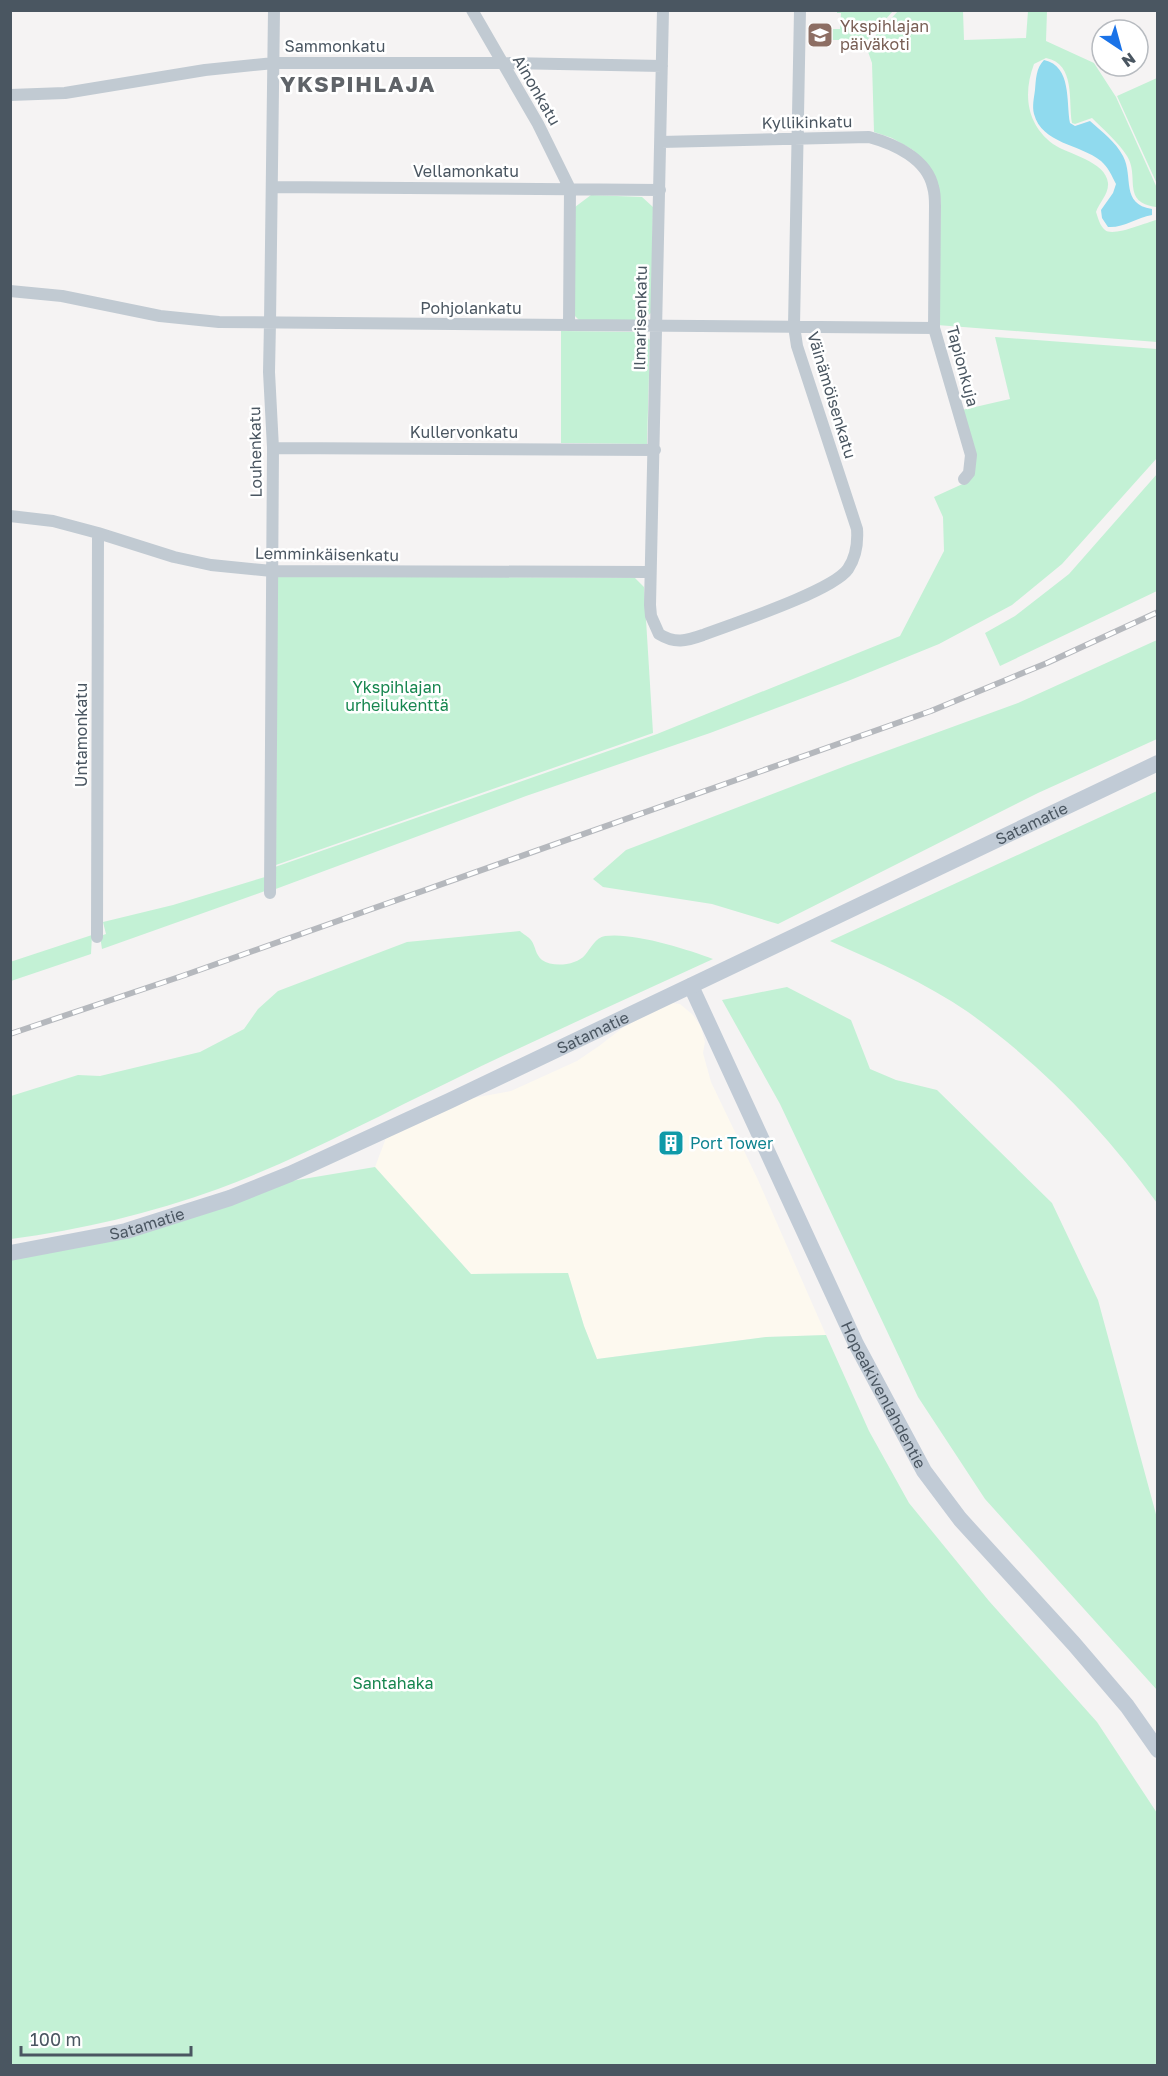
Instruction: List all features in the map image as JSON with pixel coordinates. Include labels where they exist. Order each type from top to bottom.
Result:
[{"type":"main road","name":"Satamatie","points":[[10,1253],[126,1231],[240,1194],[290,1174],[1158,763]]},
{"type":"main road","name":"Hopeakivenlahdentie","points":[[691,986],[856,1344],[924,1470],[960,1519],[1112,1688],[1158,1750]]},
{"type":"street","name":"Louhenkatu","points":[[270,893],[273,448],[269,372],[274,10]]},
{"type":"street","name":"Ainonkatu","points":[[472,10],[542,132],[570,189]]},
{"type":"street","name":"Ilmarisenkatu","points":[[654,627],[651,616],[650,572],[655,450],[663,10]]},
{"type":"street","name":"Väinämöisenkatu","points":[[654,627],[659,634],[675,641],[687,640],[820,589],[847,571],[858,541],[857,529],[804,370],[794,326],[800,10]]},
{"type":"street","name":"Sammonkatu","points":[[10,95],[65,93],[205,70],[274,63],[662,66]]},
{"type":"street","name":"Kyllikinkatu","points":[[661,142],[869,137],[898,147],[922,166],[933,187]]},
{"type":"street","name":"Vellamonkatu","points":[[272,187],[660,190]]},
{"type":"street","name":"Tapionkuja","points":[[933,187],[935,206],[934,328],[971,455],[969,473],[964,479]]},
{"type":"street","points":[[569,325],[570,189]]},
{"type":"street","name":"Pohjolankatu","points":[[10,291],[62,296],[184,319],[270,322],[934,328]]},
{"type":"street","name":"Kullervonkatu","points":[[273,448],[655,450]]},
{"type":"street","name":"Lemminkäisenkatu","points":[[10,516],[53,521],[174,557],[211,565],[272,571],[650,572]]},
{"type":"street","name":"Untamonkatu","points":[[97,937],[98,533]]},
{"type":"shaded area","points":[[672,1003],[680,1004],[693,1015],[701,1027],[705,1042],[703,1053],[711,1082],[758,1180],[826,1335],[766,1337],[597,1359],[568,1273],[471,1274],[375,1167],[386,1138],[473,1098],[511,1091],[577,1061],[625,1026]]},
{"type":"green space","points":[[837,10],[893,11],[862,46],[840,47],[839,40],[829,40],[830,29],[840,29],[841,13],[837,13]]},
{"type":"green space","points":[[898,11],[963,11],[964,40],[1026,38],[1028,11],[1047,11],[1046,41],[1090,61],[1090,78],[1104,78],[1116,97],[1157,188],[1157,342],[937,325],[941,204],[939,189],[913,150],[892,138],[874,132],[872,63],[866,46]],"holes":[[[1046,58],[1056,62],[1062,68],[1069,84],[1072,123],[1092,118],[1111,136],[1131,164],[1135,194],[1145,204],[1156,207],[1156,220],[1122,231],[1105,230],[1096,212],[1107,191],[1106,175],[1085,159],[1053,144],[1037,127],[1032,118],[1028,97],[1034,64]]]},
{"type":"green space","points":[[1157,78],[1157,184],[1117,96]]},
{"type":"green space","points":[[591,195],[642,197],[653,207],[651,313],[641,321],[579,320],[573,314],[575,207]]},
{"type":"green space","points":[[561,331],[641,332],[650,340],[647,444],[561,443]]},
{"type":"green space","points":[[995,337],[1157,349],[1157,458],[1062,564],[1012,605],[939,644],[848,681],[710,733],[526,796],[273,890],[275,867],[657,734],[900,636],[944,551],[943,517],[934,497],[967,482],[962,410],[1010,399]]},
{"type":"green space","points":[[1157,474],[1157,591],[1000,666],[985,633],[1015,616],[1069,574]]},
{"type":"green space","name":"Ykspihlajan urheilukenttä","points":[[277,576],[635,578],[644,587],[653,733],[276,865]]},
{"type":"green space","points":[[1157,640],[1157,739],[1038,793],[778,924],[712,904],[603,887],[593,879],[626,850],[1018,703]]},
{"type":"green space","points":[[1157,791],[1157,1203],[1093,1124],[1046,1076],[995,1032],[968,1012],[901,973],[830,941]]},
{"type":"green space","points":[[265,877],[265,891],[102,949],[100,936],[106,934],[103,922],[173,905]]},
{"type":"green space","points":[[520,931],[531,940],[540,958],[552,964],[576,961],[585,955],[598,939],[617,935],[660,942],[713,959],[518,1049],[308,1151],[218,1189],[142,1213],[90,1226],[11,1239],[11,1096],[78,1075],[100,1076],[200,1052],[244,1029],[258,1009],[278,991],[407,942]]},
{"type":"green space","points":[[92,935],[91,954],[11,981],[10,962]]},
{"type":"green space","points":[[787,987],[851,1020],[870,1069],[896,1080],[937,1090],[1052,1203],[1098,1300],[1157,1518],[1157,1690],[985,1499],[918,1397],[780,1104],[722,1000]]},
{"type":"green space","name":"Santahaka","points":[[375,1167],[471,1274],[568,1273],[597,1359],[766,1337],[826,1335],[869,1431],[909,1503],[989,1601],[1097,1722],[1157,1813],[1157,2065],[11,2066],[11,1259],[291,1181]]},
{"type":"water","points":[[1044,60],[1059,69],[1063,77],[1070,123],[1075,126],[1090,121],[1112,141],[1126,164],[1132,196],[1142,206],[1152,209],[1152,215],[1119,226],[1108,227],[1102,218],[1101,210],[1113,193],[1116,184],[1108,169],[1092,155],[1053,138],[1038,124],[1034,114],[1033,102],[1037,74]]},
{"type":"railway","points":[[10,1034],[185,975],[931,711],[1047,663],[1158,612]]},
{"type":"place","name":"Ykspihlajan päiväkoti","points":[[820,35]]},
{"type":"place","name":"Port Tower","points":[[671,1143]]},
{"type":"district","name":"YKSPIHLAJA","points":[[358,83]]}]
